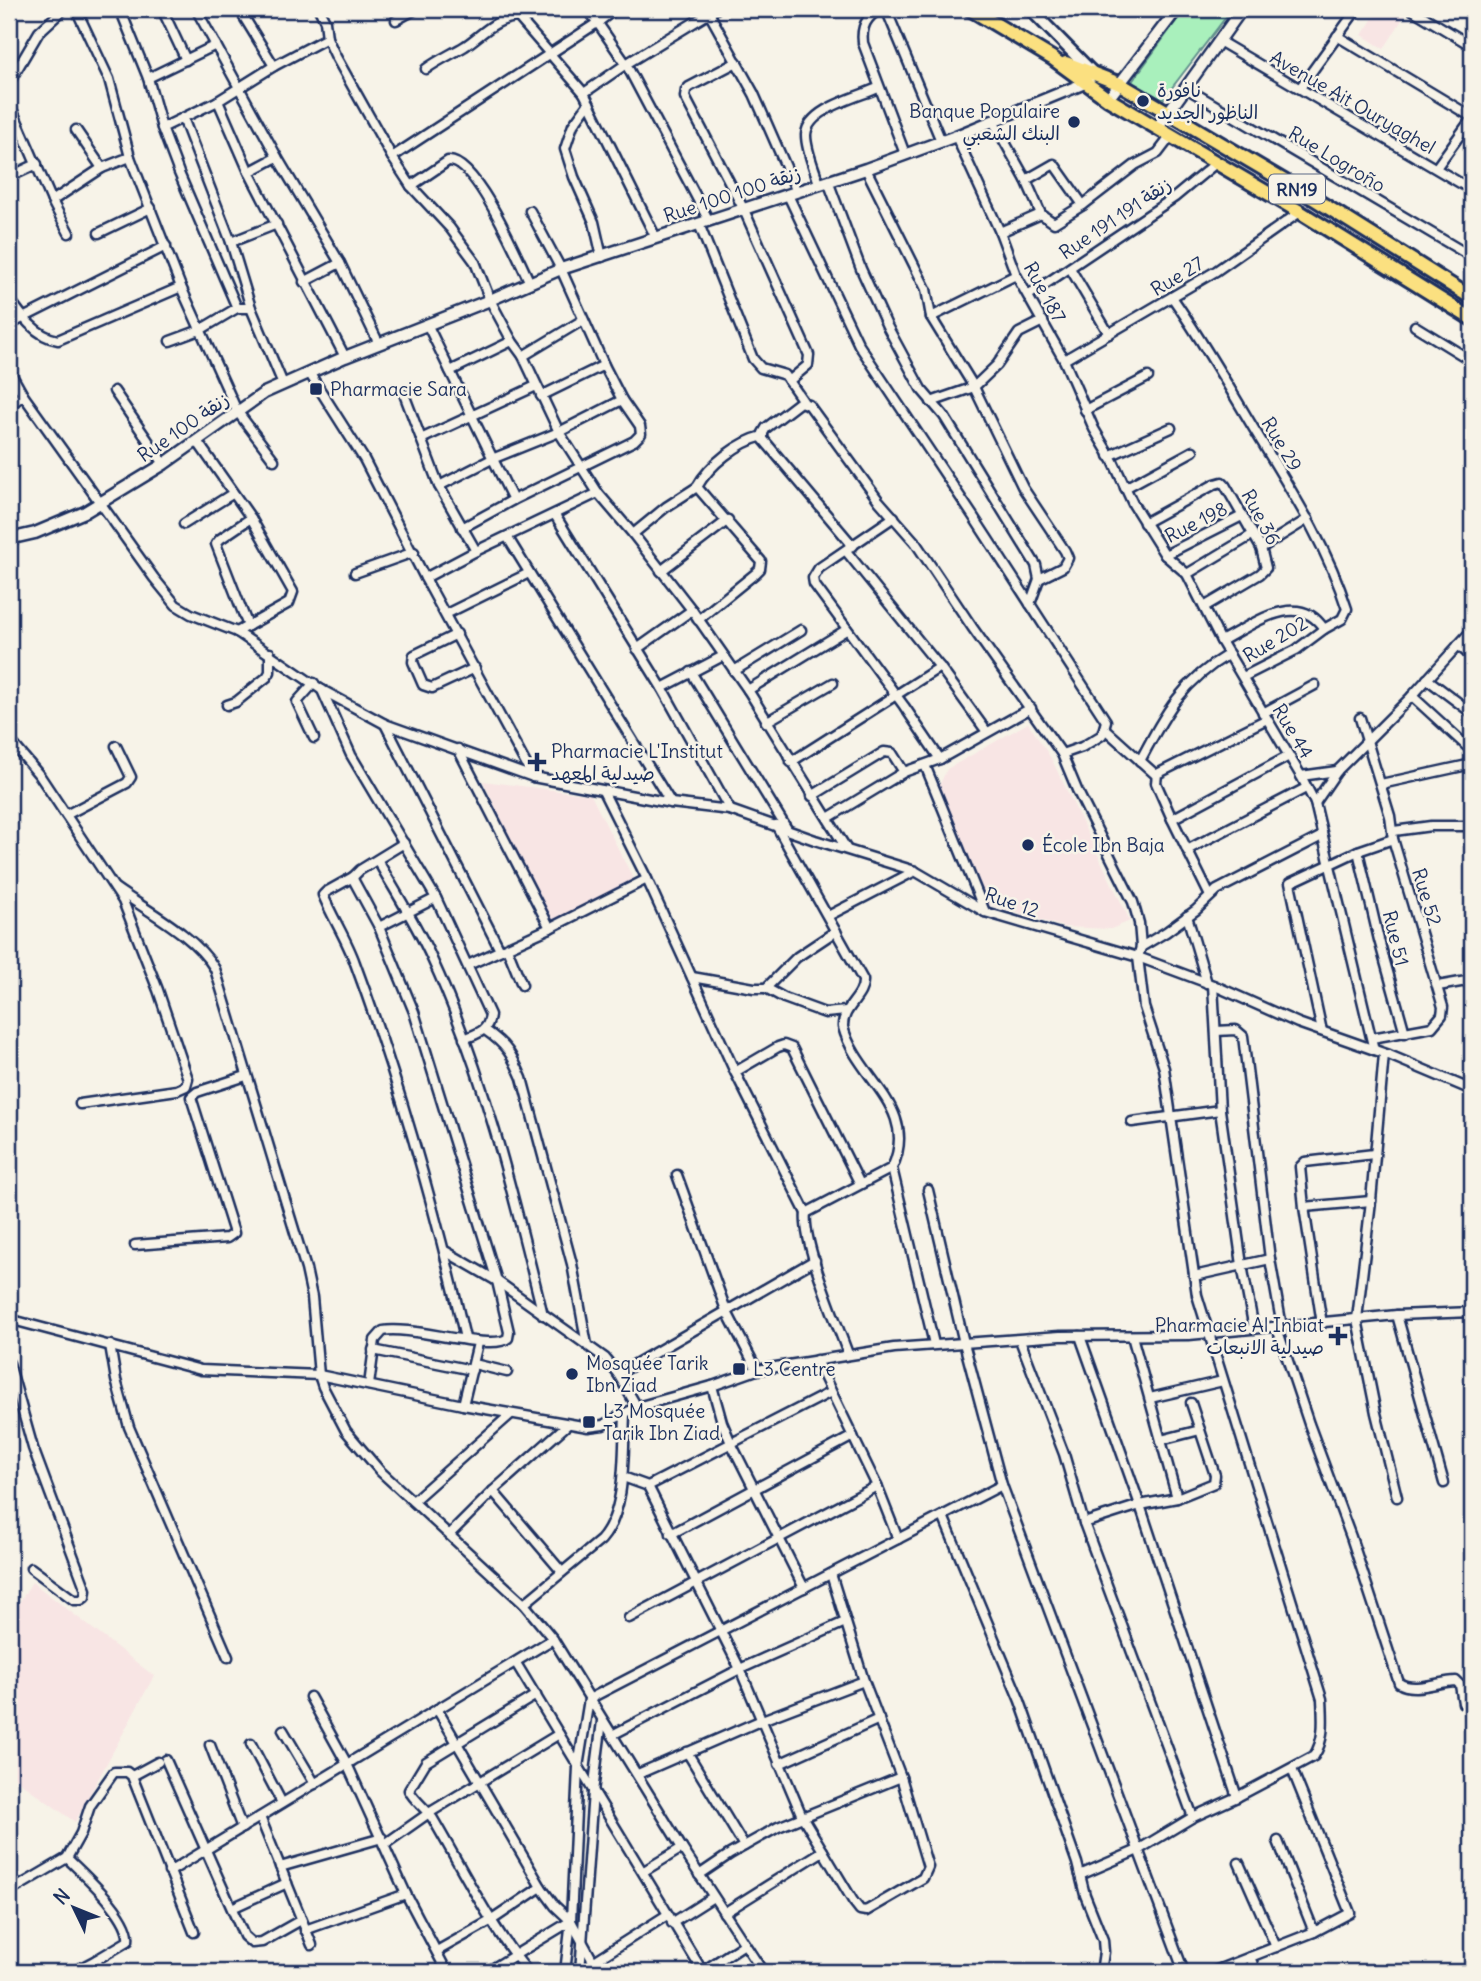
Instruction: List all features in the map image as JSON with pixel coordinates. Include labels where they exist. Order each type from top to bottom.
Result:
[{"type":"main road","name":"RN19","points":[[970,9],[1090,78],[1120,84],[1312,198],[1472,298]]},
{"type":"main road","points":[[1030,9],[1090,78]]},
{"type":"main road","name":"RN19","points":[[1090,78],[1108,99],[1300,212],[1472,318]]},
{"type":"street","points":[[9,83],[39,32],[64,9]]},
{"type":"street","points":[[76,9],[108,79],[130,157],[181,288],[237,411],[274,460]]},
{"type":"street","points":[[120,9],[148,79],[162,128],[237,308]]},
{"type":"street","points":[[162,9],[186,60]]},
{"type":"street","points":[[196,9],[340,263],[379,344]]},
{"type":"street","points":[[239,9],[274,66]]},
{"type":"street","points":[[319,9],[325,20],[327,38],[392,157],[411,186],[450,228],[475,262],[490,300],[523,356],[559,432],[598,494],[633,534],[692,611],[748,690],[846,848]]},
{"type":"street","points":[[396,20],[416,9]]},
{"type":"street","points":[[511,9],[584,93],[656,238]]},
{"type":"street","points":[[426,69],[466,45],[484,29],[508,18],[519,17],[528,9]]},
{"type":"street","points":[[588,9],[626,64],[704,222],[753,359],[761,368],[781,372],[803,401],[810,405],[879,501],[915,542],[1031,708],[1062,754],[1133,902],[1139,923],[1141,947],[1138,957],[1144,1007],[1164,1068],[1197,1295],[1322,1699],[1323,1729],[1320,1746],[1314,1756],[1237,1797],[1193,1816],[1138,1850],[1080,1875]]},
{"type":"street","points":[[392,157],[615,9]]},
{"type":"street","points":[[880,9],[868,18],[862,33],[863,43],[905,154]]},
{"type":"street","points":[[886,9],[942,141]]},
{"type":"street","points":[[1157,128],[1242,9]]},
{"type":"street","points":[[1300,88],[1357,9]]},
{"type":"street","points":[[1411,9],[1472,46]]},
{"type":"street","points":[[1108,99],[1173,10]]},
{"type":"street","points":[[584,93],[713,11],[859,345],[1105,721],[1102,735],[1082,747],[1062,754]]},
{"type":"street","points":[[1337,36],[1472,117],[1436,168]]},
{"type":"street","points":[[162,128],[218,101],[274,66],[327,38]]},
{"type":"street","name":"Avenue Ait Ouryaghel","points":[[1219,41],[1472,190]]},
{"type":"street","points":[[148,79],[216,45]]},
{"type":"street","points":[[9,60],[17,67]]},
{"type":"street","points":[[737,62],[689,87],[685,94],[744,210],[810,360],[807,367],[789,381]]},
{"type":"street","name":"Rue 100 زنقة 100","points":[[379,344],[561,269],[792,194],[956,136],[1090,78]]},
{"type":"street","points":[[878,88],[825,110],[810,123],[806,134],[807,143],[887,326],[921,389],[944,416],[1036,565],[1040,579],[1030,604]]},
{"type":"street","name":"Rue Logroño","points":[[1186,88],[1472,257]]},
{"type":"street","points":[[218,101],[249,172],[345,357]]},
{"type":"street","points":[[9,102],[52,201],[69,233]]},
{"type":"street","points":[[589,103],[573,125],[565,149],[594,222],[602,257]]},
{"type":"street","points":[[183,118],[231,242],[251,308],[283,384]]},
{"type":"street","points":[[993,121],[1026,180],[1041,214],[1051,222],[1059,222],[1135,165],[1158,153],[1171,136]]},
{"type":"street","points":[[76,130],[102,169]]},
{"type":"street","name":"Rue 187","points":[[956,136],[1000,232],[1016,275],[1064,360],[1085,410],[1111,458]]},
{"type":"street","points":[[52,201],[102,169],[130,157]]},
{"type":"street","points":[[249,172],[278,157]]},
{"type":"street","points":[[411,186],[449,160],[459,163],[485,195],[530,284]]},
{"type":"street","name":"Rue 191 زنقة 191","points":[[1029,295],[1175,197],[1216,163]]},
{"type":"street","points":[[9,177],[37,164]]},
{"type":"street","points":[[1026,180],[1054,164],[1083,205]]},
{"type":"street","points":[[866,169],[926,289],[931,317],[974,387],[1023,488],[1068,558],[1063,567],[1040,579]]},
{"type":"street","points":[[99,233],[151,208]]},
{"type":"street","points":[[462,528],[638,438],[641,430],[604,365],[561,269],[530,211]]},
{"type":"street","name":"Rue 27","points":[[1064,360],[1238,257],[1300,212]]},
{"type":"street","points":[[1000,232],[1041,214]]},
{"type":"street","points":[[231,242],[277,224]]},
{"type":"street","points":[[9,325],[166,246]]},
{"type":"street","points":[[304,282],[340,263]]},
{"type":"street","points":[[1070,268],[1109,334]]},
{"type":"street","points":[[931,317],[1016,275]]},
{"type":"street","points":[[9,298],[23,317],[44,335],[58,340],[181,288]]},
{"type":"street","name":"Rue 29","points":[[1172,297],[1201,338],[1308,519],[1338,582],[1347,609],[1345,615]]},
{"type":"street","points":[[170,341],[200,330],[237,308],[251,308]]},
{"type":"street","points":[[523,356],[583,320]]},
{"type":"street","points":[[931,402],[974,387],[997,366],[1019,333],[1043,321]]},
{"type":"street","points":[[428,326],[513,500]]},
{"type":"street","points":[[1415,326],[1472,361]]},
{"type":"street","points":[[450,371],[512,341]]},
{"type":"street","name":"Rue 100 زنقة","points":[[9,539],[35,533],[85,512],[164,464],[264,393],[379,344]]},
{"type":"street","points":[[541,396],[604,365]]},
{"type":"street","points":[[9,370],[23,395],[99,502],[176,605],[191,614],[237,632],[322,690],[351,755],[436,898],[490,1015],[485,1030],[464,1038]]},
{"type":"street","points":[[310,374],[364,459],[533,777]]},
{"type":"street","points":[[1085,410],[1148,377]]},
{"type":"street","points":[[421,439],[536,386]]},
{"type":"street","points":[[114,391],[164,464]]},
{"type":"street","points":[[404,394],[439,486],[476,551]]},
{"type":"street","points":[[9,406],[23,395]]},
{"type":"street","points":[[439,486],[492,459],[559,432],[622,400]]},
{"type":"street","points":[[803,401],[766,428],[763,436],[768,446],[850,548],[987,733]]},
{"type":"street","points":[[1111,458],[1171,428]]},
{"type":"street","points":[[633,534],[666,507],[697,488],[736,448],[746,441],[763,436]]},
{"type":"street","points":[[197,441],[251,518],[293,592],[289,603],[237,632]]},
{"type":"street","points":[[1125,488],[1193,451]]},
{"type":"street","name":"Rue 44","points":[[1111,458],[1144,523],[1165,555],[1187,574],[1221,640],[1315,803],[1374,1050]]},
{"type":"street","name":"Rue 36","points":[[1144,523],[1219,482],[1225,485],[1261,548],[1266,568],[1204,607]]},
{"type":"street","points":[[697,488],[759,556],[761,566],[698,620]]},
{"type":"street","points":[[184,524],[232,494]]},
{"type":"street","points":[[425,578],[598,494]]},
{"type":"street","points":[[555,515],[662,688],[730,810]]},
{"type":"street","name":"Rue 198","points":[[1165,555],[1242,516]]},
{"type":"street","points":[[894,517],[819,568],[813,578],[814,584],[940,759]]},
{"type":"street","points":[[248,626],[216,544],[251,518]]},
{"type":"street","points":[[1261,548],[1308,519]]},
{"type":"street","points":[[661,571],[728,520]]},
{"type":"street","points":[[1187,574],[1252,535]]},
{"type":"street","points":[[508,538],[671,803]]},
{"type":"street","points":[[355,573],[414,552]]},
{"type":"street","points":[[446,614],[530,573]]},
{"type":"street","points":[[1221,640],[1284,610],[1302,610],[1324,629]]},
{"type":"street","points":[[637,649],[692,611]]},
{"type":"street","name":"Rue 202","points":[[1243,677],[1296,650],[1345,615]]},
{"type":"street","points":[[734,671],[801,629]]},
{"type":"street","points":[[748,690],[846,630]]},
{"type":"street","points":[[1315,803],[1337,771],[1412,696],[1472,630]]},
{"type":"street","points":[[457,634],[413,657],[423,685],[432,688],[475,668]]},
{"type":"street","points":[[1458,645],[1472,657]]},
{"type":"street","points":[[227,705],[236,702],[267,677],[270,672],[270,653]]},
{"type":"street","points":[[1140,761],[1163,718],[1185,688],[1204,669],[1229,654]]},
{"type":"street","points":[[662,688],[723,656]]},
{"type":"street","points":[[791,762],[940,667]]},
{"type":"street","points":[[691,672],[787,829]]},
{"type":"street","points":[[1427,679],[1472,713]]},
{"type":"street","points":[[314,682],[298,702],[314,738]]},
{"type":"street","points":[[766,722],[833,683]]},
{"type":"street","points":[[1156,775],[1265,716],[1315,685]]},
{"type":"street","name":"Rue 12","points":[[322,690],[385,724],[533,777],[671,803],[730,810],[915,871],[985,912],[1138,957],[1472,1090]]},
{"type":"street","points":[[1412,696],[1472,751]]},
{"type":"street","points":[[828,818],[904,772],[940,759],[1031,708]]},
{"type":"street","points":[[1360,718],[1367,740]]},
{"type":"street","points":[[385,724],[522,985]]},
{"type":"street","points":[[1105,729],[1156,775],[1156,783],[1172,819],[1210,896]]},
{"type":"street","points":[[9,739],[40,776],[129,912],[187,1083],[183,1089],[80,1104]]},
{"type":"street","name":"Rue 52","points":[[1367,740],[1443,1011],[1432,1027],[1405,1033]]},
{"type":"street","points":[[66,815],[127,783],[131,777],[129,768],[116,746]]},
{"type":"street","points":[[458,749],[551,928]]},
{"type":"street","points":[[812,796],[884,752],[896,756],[904,772]]},
{"type":"street","points":[[1172,819],[1289,756]]},
{"type":"street","points":[[1381,784],[1472,764]]},
{"type":"street","points":[[925,765],[985,912]]},
{"type":"street","points":[[1301,776],[1337,771]]},
{"type":"street","points":[[1187,850],[1306,788]]},
{"type":"street","points":[[603,791],[647,879],[735,1072],[806,1213],[806,1229],[815,1260],[848,1354]]},
{"type":"street","points":[[776,825],[863,980],[862,990],[846,1011],[843,1020],[844,1032],[899,1124],[900,1150],[892,1168],[934,1344]]},
{"type":"street","points":[[1322,1031],[1290,887],[1293,880],[1393,835],[1451,825],[1472,826]]},
{"type":"street","points":[[1141,947],[1225,886],[1322,836]]},
{"type":"street","points":[[404,843],[323,895],[355,961],[392,1075],[445,1251],[465,1338]]},
{"type":"street","name":"Rue 51","points":[[1358,851],[1405,1033]]},
{"type":"street","points":[[378,861],[431,957],[464,1038],[515,1199],[543,1315]]},
{"type":"street","points":[[828,916],[915,871]]},
{"type":"street","points":[[354,877],[356,886],[379,927],[414,1012],[497,1281],[509,1335],[501,1342],[478,1343],[465,1338],[389,1330],[376,1336],[369,1385]]},
{"type":"street","points":[[468,965],[551,928],[647,879]]},
{"type":"street","points":[[115,888],[194,943],[206,955],[215,970],[306,1269],[312,1297],[319,1375],[346,1431],[367,1458],[524,1604],[553,1639],[743,1945],[763,1972]]},
{"type":"street","points":[[379,927],[436,898]]},
{"type":"street","points":[[1187,916],[1210,984],[1216,1031],[1220,1110],[1254,1329]]},
{"type":"street","points":[[766,988],[797,957],[836,931]]},
{"type":"street","points":[[692,977],[766,988],[784,998],[825,1013],[846,1011]]},
{"type":"street","points":[[1438,986],[1472,980]]},
{"type":"street","points":[[485,1030],[506,1047],[522,1078],[572,1264],[587,1345]]},
{"type":"street","points":[[1216,1031],[1236,1030],[1243,1036],[1280,1327],[1309,1424],[1351,1537],[1399,1684],[1403,1687],[1416,1687],[1457,1681],[1463,1703],[1472,1705]]},
{"type":"street","points":[[1372,1038],[1405,1033]]},
{"type":"street","points":[[735,1072],[778,1047],[784,1045],[792,1048],[860,1184]]},
{"type":"street","points":[[1384,1054],[1357,1319],[1397,1497]]},
{"type":"street","points":[[135,1245],[227,1238],[234,1233],[191,1097],[197,1092],[246,1076]]},
{"type":"street","points":[[1132,1122],[1220,1110]]},
{"type":"street","points":[[1322,1324],[1300,1169],[1303,1163],[1374,1154]]},
{"type":"street","points":[[806,1213],[892,1168]]},
{"type":"street","points":[[677,1175],[726,1310],[757,1370]]},
{"type":"street","points":[[928,1190],[964,1343],[1003,1485],[1184,1972]]},
{"type":"street","points":[[1304,1207],[1371,1200]]},
{"type":"street","points":[[445,1251],[497,1281],[605,1358],[618,1374],[637,1407]]},
{"type":"street","points":[[1194,1276],[1270,1259]]},
{"type":"street","points":[[618,1374],[815,1260]]},
{"type":"street","points":[[9,1319],[201,1370],[319,1375],[463,1405],[588,1427],[603,1425],[637,1407],[757,1370],[848,1354],[934,1344],[1080,1336],[1208,1333],[1397,1315],[1472,1311]]},
{"type":"street","points":[[1397,1315],[1444,1483]]},
{"type":"street","points":[[1080,1336],[1237,1797]]},
{"type":"street","points":[[1132,1336],[1177,1498]]},
{"type":"street","points":[[1020,1340],[1063,1454],[1084,1523],[1193,1816]]},
{"type":"street","points":[[463,1405],[478,1343]]},
{"type":"street","points":[[110,1345],[129,1427],[228,1657]]},
{"type":"street","points":[[373,1350],[508,1372]]},
{"type":"street","points":[[816,1360],[877,1486],[898,1539]]},
{"type":"street","points":[[9,1363],[33,1448],[86,1590],[85,1597],[74,1600],[31,1568]]},
{"type":"street","points":[[1150,1398],[1223,1381]]},
{"type":"street","points":[[712,1386],[731,1443],[804,1588]]},
{"type":"street","points":[[648,1486],[831,1392]]},
{"type":"street","points":[[1084,1523],[1139,1505],[1177,1498],[1213,1485],[1215,1482],[1191,1403]]},
{"type":"street","points":[[413,1501],[511,1414]]},
{"type":"street","points":[[524,1604],[601,1541],[614,1522],[623,1477],[625,1414]]},
{"type":"street","points":[[450,1534],[493,1491],[567,1425]]},
{"type":"street","points":[[1161,1440],[1200,1430]]},
{"type":"street","points":[[671,1534],[853,1436]]},
{"type":"street","points":[[623,1477],[648,1486],[740,1669],[802,1816],[860,1910],[866,1911],[923,1878],[927,1873],[927,1861],[901,1777],[864,1681],[831,1574]]},
{"type":"street","points":[[589,1699],[1003,1485]]},
{"type":"street","points":[[629,1618],[877,1486]]},
{"type":"street","points":[[493,1491],[562,1572]]},
{"type":"street","points":[[943,1516],[1020,1701],[1085,1895],[1103,1940],[1101,1972]]},
{"type":"street","points":[[612,1735],[740,1669],[845,1622]]},
{"type":"street","points":[[169,1872],[553,1639]]},
{"type":"street","points":[[516,1662],[703,1972],[743,1945]]},
{"type":"street","points":[[638,1774],[762,1720],[864,1681]]},
{"type":"street","points":[[528,1972],[492,1920],[429,1813],[410,1793],[410,1787],[426,1762],[536,1695]]},
{"type":"street","points":[[310,1698],[347,1764],[406,1894],[447,1972]]},
{"type":"street","points":[[565,1972],[571,1921],[578,1767],[589,1699]]},
{"type":"street","points":[[437,1709],[541,1887],[571,1921],[599,1972]]},
{"type":"street","points":[[779,1764],[879,1718]]},
{"type":"street","points":[[580,1972],[593,1792],[602,1720]]},
{"type":"street","points":[[283,1730],[315,1784]]},
{"type":"street","points":[[280,1867],[383,1841],[559,1734]]},
{"type":"street","points":[[251,1744],[282,1803]]},
{"type":"street","points":[[210,1745],[242,1828]]},
{"type":"street","points":[[687,1752],[744,1846]]},
{"type":"street","points":[[132,1776],[162,1761],[206,1850],[242,1934],[252,1943],[262,1941],[301,1920]]},
{"type":"street","points":[[1212,1972],[1314,1932],[1347,1916],[1350,1911],[1292,1769]]},
{"type":"street","points":[[9,1892],[67,1858],[90,1806],[109,1776],[120,1770],[132,1776],[194,1932]]},
{"type":"street","points":[[699,1875],[744,1846],[802,1816],[901,1777]]},
{"type":"street","points":[[260,1817],[312,1945]]},
{"type":"street","points":[[1278,1841],[1314,1932]]},
{"type":"street","points":[[644,1871],[682,1848]]},
{"type":"street","points":[[724,1913],[823,1851]]},
{"type":"street","points":[[67,1858],[99,1890],[126,1925],[129,1935],[128,1941],[73,1972]]},
{"type":"street","points":[[1239,1863],[1276,1947]]},
{"type":"street","points":[[232,1908],[287,1883]]},
{"type":"street","points":[[437,1951],[492,1920],[541,1887]]},
{"type":"street","points":[[305,1930],[406,1894]]},
{"type":"street","points":[[593,1962],[713,1896]]},
{"type":"street","points":[[487,1972],[571,1921]]},
{"type":"street","points":[[1250,1957],[1255,1972]]},
{"type":"street","points":[[96,1961],[100,1972]]},
{"type":"shaded area","points":[[1379,9],[1395,9],[1405,15],[1384,49],[1362,35]]},
{"type":"shaded area","name":"École Ibn Baja","points":[[1028,723],[1051,758],[1130,921],[1111,929],[1064,927],[987,904],[939,786],[947,769]]},
{"type":"shaded area","points":[[483,781],[591,795],[634,880],[551,925]]},
{"type":"shaded area","points":[[32,1582],[154,1676],[75,1822],[9,1774],[9,1619]]},
{"type":"green space","points":[[1185,9],[1232,9],[1161,102],[1131,86],[1131,83]]},
{"type":"place","name":"نافورة الناظور الجديد","points":[[1143,101]]},
{"type":"place","name":"Banque Populaire البنك الشعبي","points":[[1074,122]]},
{"type":"place","name":"Pharmacie Sara","points":[[316,389]]},
{"type":"place","name":"Pharmacie L'Institut صيدلية المعهد","points":[[537,762]]},
{"type":"place","name":"École Ibn Baja","points":[[1028,845]]},
{"type":"place","name":"Pharmacie Al Inbiat صيدلية الانبعات","points":[[1338,1336]]},
{"type":"place","name":"L3 Centre","points":[[739,1369]]},
{"type":"place","name":"Mosquée Tarik Ibn Ziad","points":[[572,1374]]},
{"type":"place","name":"L3 Mosquée Tarik Ibn Ziad","points":[[589,1422]]}]
